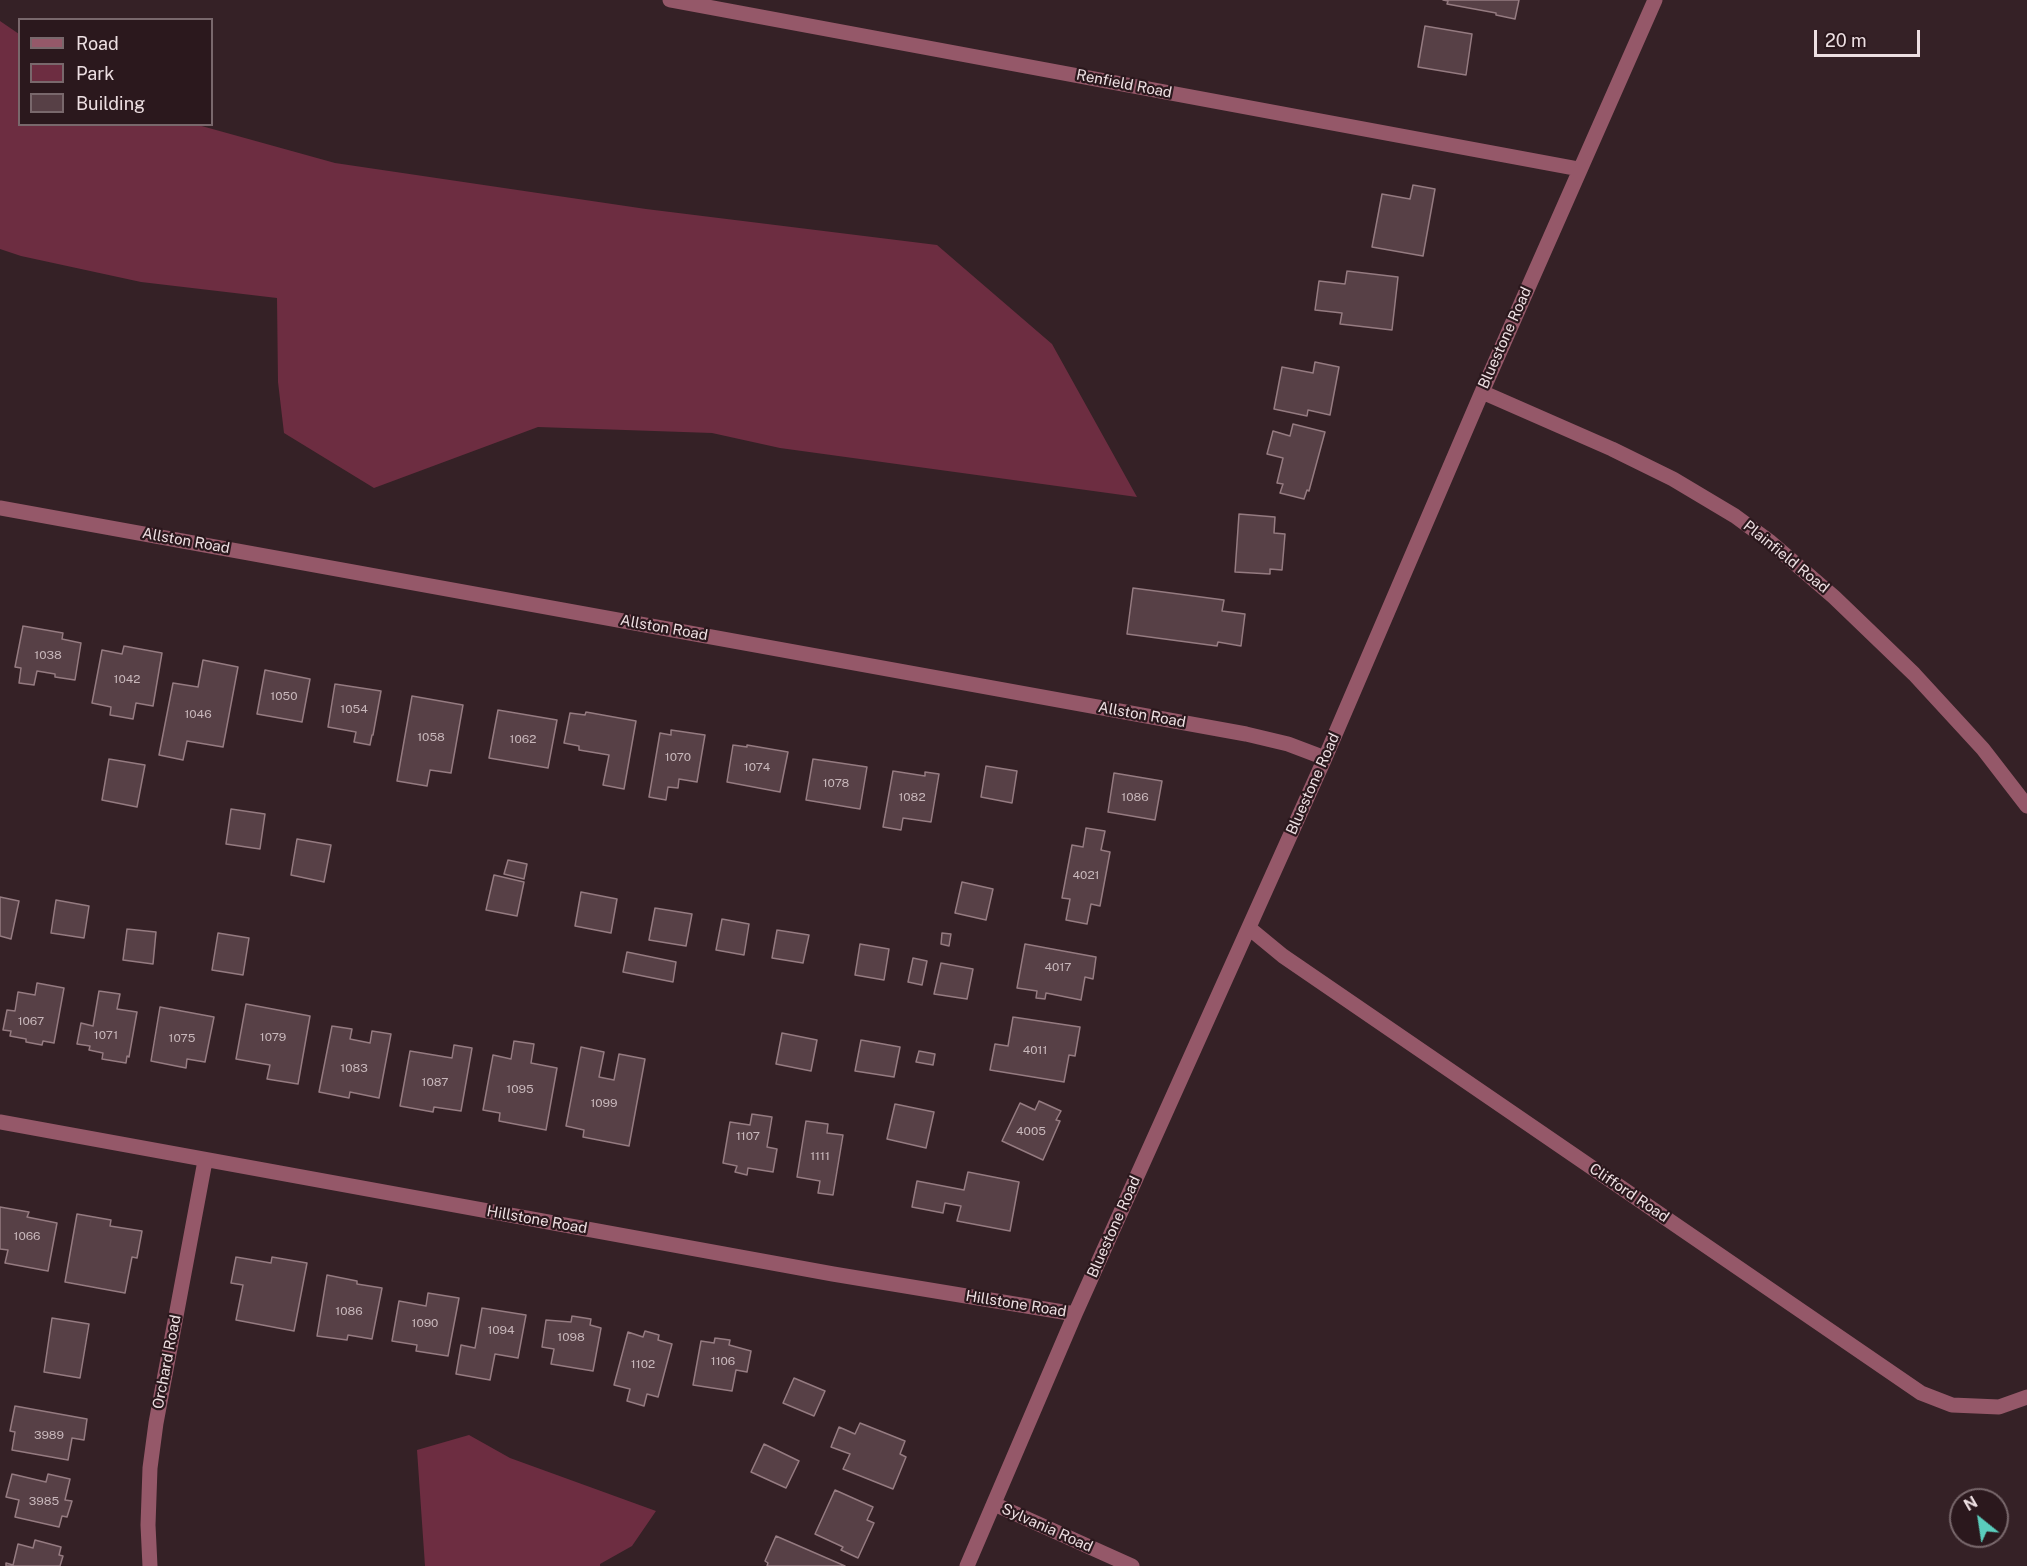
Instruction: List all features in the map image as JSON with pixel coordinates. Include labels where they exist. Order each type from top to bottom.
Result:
[{"type":"street","name":"Renfield Road","points":[[670,0],[1579,169]]},
{"type":"street","name":"Bluestone Road","points":[[966,1566],[1325,758],[1579,169],[1655,0]]},
{"type":"street","name":"Plainfield Road","points":[[1482,392],[1612,449],[1673,479],[1736,516],[1769,541],[1834,597],[1914,674],[1983,749],[2027,806]]},
{"type":"street","name":"Allston Road","points":[[0,508],[1246,734],[1288,744],[1325,758]]},
{"type":"street","name":"Clifford Road","points":[[1249,928],[1283,956],[1922,1393],[1952,1405],[1999,1407],[2027,1397]]},
{"type":"street","name":"Hillstone Road","points":[[0,1122],[833,1274],[1076,1314]]},
{"type":"street","name":"Orchard Road","points":[[150,1566],[148,1524],[150,1468],[156,1423],[205,1161]]},
{"type":"street","name":"Sylvania Road","points":[[994,1504],[1132,1566]]},
{"type":"green space","points":[[0,21],[18,33],[18,126],[202,126],[335,163],[646,209],[937,245],[1052,344],[1137,497],[780,448],[712,433],[538,427],[374,488],[284,433],[278,382],[277,298],[141,282],[21,256],[0,249]]},
{"type":"green space","points":[[469,1435],[510,1458],[656,1511],[632,1546],[600,1566],[425,1566],[417,1450]]},
{"type":"building","points":[[1443,0],[1519,0],[1515,19],[1447,4],[1448,1]]},
{"type":"building","points":[[1425,26],[1472,34],[1466,75],[1418,67]]},
{"type":"building","points":[[1413,185],[1435,189],[1423,256],[1372,247],[1382,194],[1410,199]]},
{"type":"building","points":[[1347,271],[1398,277],[1392,330],[1340,324],[1342,313],[1315,310],[1319,281],[1345,284]]},
{"type":"building","points":[[1315,362],[1339,367],[1330,415],[1308,410],[1307,416],[1274,409],[1282,367],[1313,373]]},
{"type":"building","points":[[1293,424],[1325,432],[1309,491],[1307,490],[1304,499],[1280,493],[1283,484],[1277,483],[1283,458],[1267,454],[1273,431],[1290,436]]},
{"type":"building","points":[[1239,514],[1275,517],[1274,533],[1285,534],[1282,570],[1270,569],[1270,574],[1235,572]]},
{"type":"building","points":[[1133,588],[1224,600],[1222,611],[1245,614],[1241,646],[1218,642],[1217,646],[1127,634]]},
{"type":"building","points":[[23,626],[63,633],[62,639],[81,643],[75,680],[37,671],[34,685],[19,683],[21,668],[15,667]]},
{"type":"building","points":[[124,646],[162,653],[153,706],[136,703],[133,719],[110,715],[111,707],[92,703],[102,650],[122,654]]},
{"type":"building","points":[[203,660],[238,667],[223,747],[187,741],[183,760],[159,755],[173,683],[198,687]]},
{"type":"building","points":[[265,670],[310,679],[302,722],[257,714]]},
{"type":"building","points":[[335,684],[381,691],[370,745],[354,742],[356,732],[328,727]]},
{"type":"building","points":[[412,696],[463,705],[451,773],[430,770],[427,786],[397,781]]},
{"type":"building","points":[[498,710],[557,720],[548,768],[489,758]]},
{"type":"building","points":[[586,712],[636,721],[624,789],[603,785],[609,755],[579,750],[579,746],[564,743],[570,713],[585,715]]},
{"type":"building","points":[[671,730],[705,735],[697,782],[679,779],[678,788],[668,787],[666,800],[649,797],[660,733],[671,735]]},
{"type":"building","points":[[733,745],[788,752],[780,792],[727,782]]},
{"type":"building","points":[[109,759],[145,765],[137,807],[102,800]]},
{"type":"building","points":[[813,759],[867,767],[860,809],[806,800]]},
{"type":"building","points":[[986,766],[1017,771],[1012,803],[981,797]]},
{"type":"building","points":[[893,771],[925,776],[925,772],[939,774],[931,822],[903,818],[901,830],[883,827]]},
{"type":"building","points":[[1114,773],[1162,781],[1155,820],[1108,812]]},
{"type":"building","points":[[231,809],[265,814],[260,849],[226,844]]},
{"type":"building","points":[[1086,828],[1105,831],[1101,850],[1110,852],[1100,906],[1091,904],[1087,924],[1066,920],[1070,899],[1062,898],[1072,845],[1083,847]]},
{"type":"building","points":[[297,839],[331,845],[324,882],[291,875]]},
{"type":"building","points":[[508,860],[527,864],[524,879],[504,874]]},
{"type":"building","points":[[494,875],[524,882],[517,916],[486,910]]},
{"type":"building","points":[[962,882],[993,889],[986,920],[955,913]]},
{"type":"building","points":[[581,892],[617,899],[611,933],[575,926]]},
{"type":"building","points":[[0,897],[19,901],[11,939],[0,936]]},
{"type":"building","points":[[56,900],[89,906],[84,938],[51,933]]},
{"type":"building","points":[[655,908],[692,914],[686,946],[649,940]]},
{"type":"building","points":[[722,919],[749,924],[744,955],[716,950]]},
{"type":"building","points":[[127,929],[156,932],[153,964],[123,960]]},
{"type":"building","points":[[777,930],[809,935],[803,963],[772,958]]},
{"type":"building","points":[[218,933],[249,938],[243,975],[212,970]]},
{"type":"building","points":[[942,933],[951,934],[949,946],[941,944]]},
{"type":"building","points":[[860,944],[889,949],[884,980],[855,975]]},
{"type":"building","points":[[1025,944],[1096,957],[1093,979],[1085,977],[1081,1000],[1046,993],[1045,999],[1036,998],[1037,991],[1017,988]]},
{"type":"building","points":[[627,952],[676,962],[673,982],[623,972]]},
{"type":"building","points":[[913,958],[927,961],[922,985],[908,982]]},
{"type":"building","points":[[941,963],[973,969],[967,999],[934,994]]},
{"type":"building","points":[[37,983],[64,988],[54,1043],[43,1041],[42,1045],[26,1042],[26,1039],[10,1036],[11,1031],[3,1030],[7,1010],[15,1011],[18,992],[35,995]]},
{"type":"building","points":[[99,991],[120,994],[117,1009],[137,1012],[126,1063],[102,1059],[103,1053],[89,1050],[90,1046],[77,1044],[81,1023],[93,1026]]},
{"type":"building","points":[[246,1004],[310,1016],[298,1084],[267,1079],[270,1065],[236,1059]]},
{"type":"building","points":[[160,1007],[214,1017],[205,1062],[187,1059],[186,1068],[151,1061]]},
{"type":"building","points":[[1013,1017],[1080,1027],[1075,1056],[1069,1055],[1064,1082],[990,1070],[995,1044],[1008,1046]]},
{"type":"building","points":[[332,1026],[352,1029],[350,1039],[370,1043],[372,1031],[391,1034],[379,1098],[350,1092],[349,1098],[319,1092]]},
{"type":"building","points":[[782,1033],[817,1040],[811,1071],[776,1064]]},
{"type":"building","points":[[861,1040],[900,1047],[894,1077],[855,1071]]},
{"type":"building","points":[[514,1041],[534,1044],[531,1063],[557,1068],[546,1130],[499,1121],[500,1113],[483,1110],[493,1055],[511,1059]]},
{"type":"building","points":[[454,1045],[472,1048],[461,1111],[434,1107],[433,1112],[400,1106],[410,1051],[452,1058]]},
{"type":"building","points":[[581,1047],[604,1052],[599,1077],[614,1080],[619,1054],[645,1059],[629,1146],[583,1137],[584,1130],[566,1126]]},
{"type":"building","points":[[919,1051],[935,1054],[933,1065],[916,1062]]},
{"type":"building","points":[[1039,1101],[1061,1111],[1056,1120],[1060,1121],[1043,1160],[1002,1141],[1020,1103],[1035,1110]]},
{"type":"building","points":[[895,1104],[934,1112],[926,1148],[887,1139]]},
{"type":"building","points":[[752,1114],[772,1117],[767,1147],[777,1149],[773,1172],[748,1168],[747,1175],[735,1172],[737,1166],[723,1163],[730,1122],[750,1125]]},
{"type":"building","points":[[806,1121],[828,1124],[827,1133],[843,1135],[833,1195],[818,1193],[820,1181],[797,1177]]},
{"type":"building","points":[[968,1172],[1019,1182],[1010,1231],[957,1221],[961,1206],[945,1203],[943,1213],[912,1207],[917,1181],[964,1190]]},
{"type":"building","points":[[0,1207],[29,1212],[27,1217],[57,1223],[48,1271],[5,1263],[8,1250],[0,1249]]},
{"type":"building","points":[[77,1214],[111,1220],[110,1226],[142,1231],[137,1258],[132,1257],[125,1293],[65,1282]]},
{"type":"building","points":[[236,1257],[271,1263],[272,1257],[307,1263],[294,1331],[236,1320],[243,1285],[231,1283]]},
{"type":"building","points":[[327,1275],[357,1281],[357,1284],[382,1288],[372,1339],[348,1335],[347,1340],[317,1336]]},
{"type":"building","points":[[428,1293],[459,1298],[448,1356],[416,1351],[417,1345],[392,1341],[399,1301],[426,1306]]},
{"type":"building","points":[[482,1308],[526,1315],[518,1358],[495,1354],[490,1380],[456,1374],[461,1345],[475,1348]]},
{"type":"building","points":[[572,1316],[591,1319],[590,1325],[601,1328],[593,1371],[551,1364],[554,1349],[542,1347],[546,1320],[571,1322]]},
{"type":"building","points":[[52,1318],[89,1324],[80,1378],[44,1372]]},
{"type":"building","points":[[645,1331],[659,1335],[658,1340],[672,1344],[658,1397],[647,1394],[644,1406],[627,1401],[630,1389],[614,1385],[628,1332],[643,1337]]},
{"type":"building","points":[[715,1338],[730,1340],[729,1345],[751,1351],[747,1372],[736,1370],[732,1391],[693,1385],[701,1341],[714,1343]]},
{"type":"building","points":[[794,1378],[825,1391],[814,1416],[783,1403]]},
{"type":"building","points":[[15,1406],[87,1419],[84,1440],[72,1438],[68,1460],[12,1450],[15,1432],[10,1431]]},
{"type":"building","points":[[860,1423],[905,1441],[900,1454],[906,1457],[893,1489],[843,1469],[850,1454],[831,1447],[839,1427],[855,1434]]},
{"type":"building","points":[[764,1444],[799,1461],[786,1488],[751,1472]]},
{"type":"building","points":[[12,1474],[46,1482],[48,1474],[70,1479],[65,1500],[72,1501],[67,1517],[62,1516],[59,1527],[15,1517],[19,1500],[6,1497]]},
{"type":"building","points":[[835,1490],[873,1507],[867,1520],[874,1523],[858,1558],[841,1550],[843,1547],[815,1534]]},
{"type":"building","points":[[776,1536],[845,1566],[767,1566],[768,1563],[765,1561]]},
{"type":"building","points":[[35,1540],[61,1547],[59,1555],[63,1556],[60,1566],[6,1566],[6,1563],[13,1565],[18,1544],[33,1548]]}]
